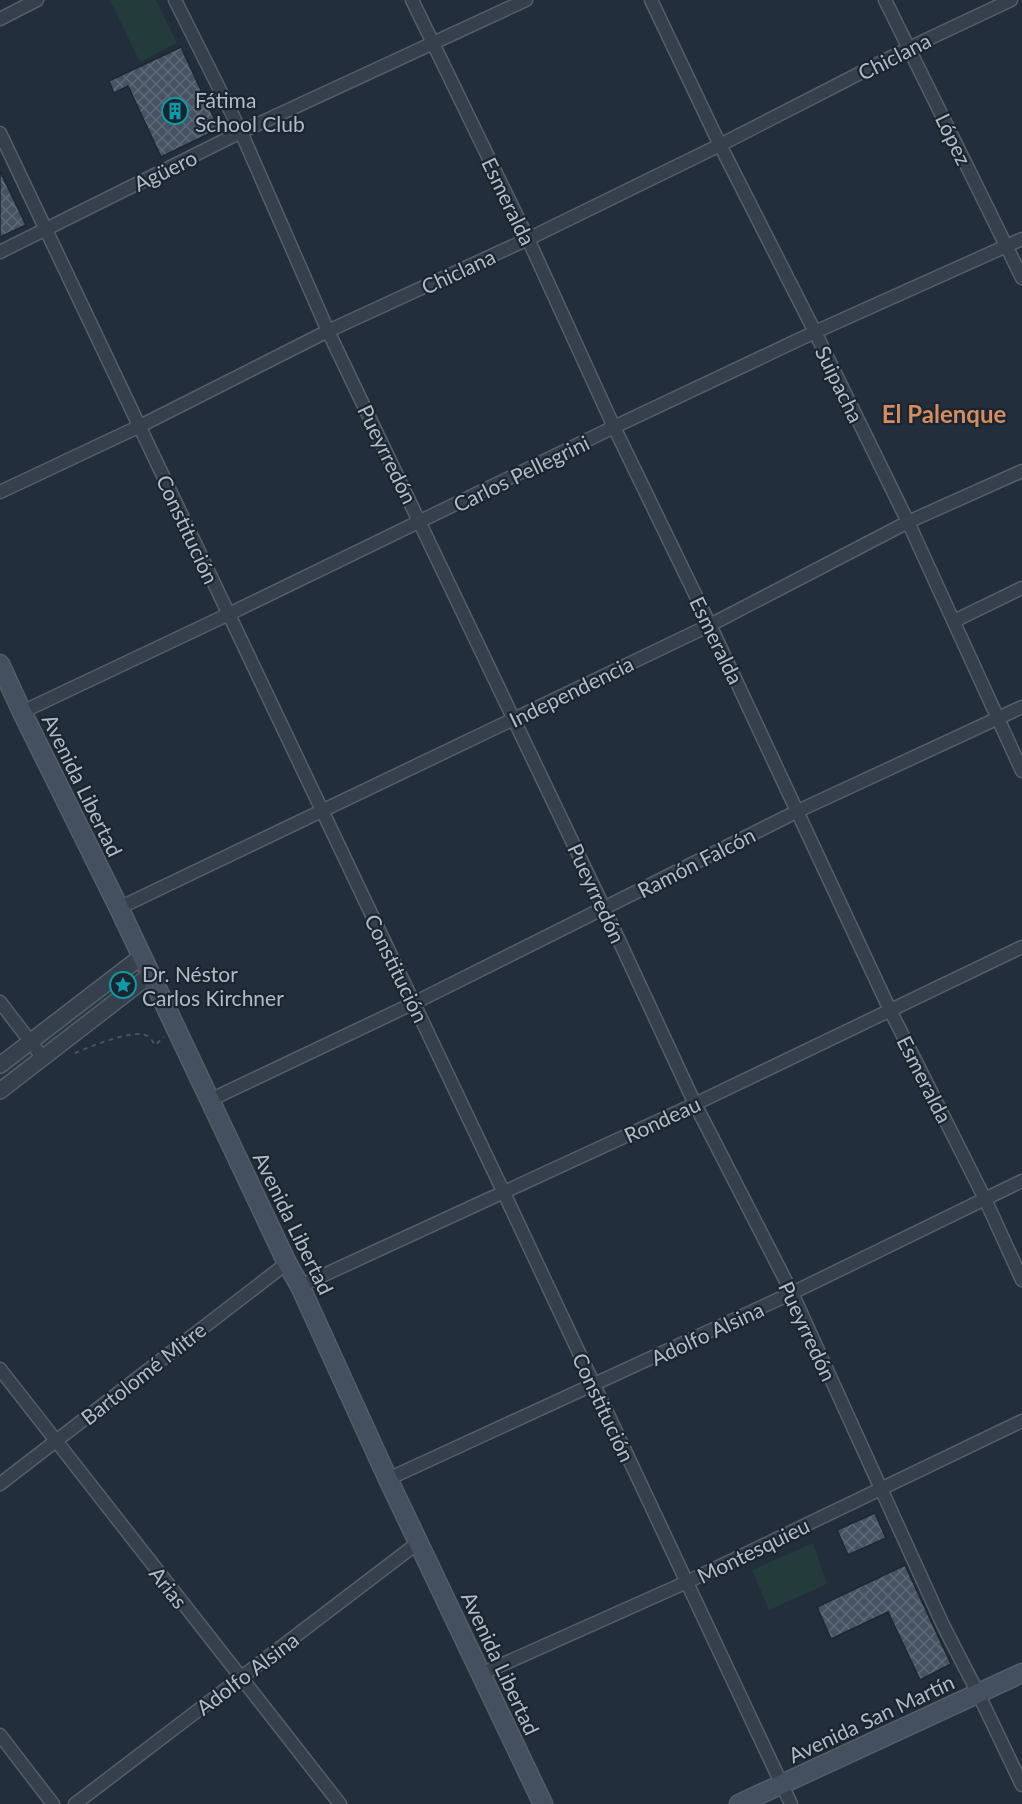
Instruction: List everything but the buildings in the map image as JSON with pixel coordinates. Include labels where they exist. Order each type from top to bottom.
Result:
[{"type":"main road","name":"Avenida Libertad","points":[[2,674],[119,908],[300,1286],[388,1479],[543,1804]]},
{"type":"main road","name":"Avenida San Martín","points":[[739,1804],[1022,1673]]},
{"type":"street","points":[[0,19],[37,0]]},
{"type":"street","name":"Pueyrredón","points":[[176,0],[241,132],[328,331],[421,522],[695,1104],[792,1293],[942,1625],[1022,1785]]},
{"type":"street","name":"Esmeralda","points":[[412,0],[528,239],[614,427],[710,625],[890,1010],[985,1199],[1022,1280]]},
{"type":"street","name":"Agüero","points":[[0,252],[241,132],[526,0]]},
{"type":"street","name":"Suipacha","points":[[651,0],[720,145],[908,522],[1022,771]]},
{"type":"street","name":"López","points":[[885,0],[1022,278]]},
{"type":"street","name":"Chiclana","points":[[0,492],[140,426],[328,331],[528,239],[720,145],[909,48],[1011,0]]},
{"type":"street","name":"Constitución","points":[[0,133],[504,1193],[791,1804]]},
{"type":"street","name":"Carlos Pellegrini","points":[[22,712],[421,522],[614,427],[815,332],[1022,239]]},
{"type":"street","name":"Independencia","points":[[119,908],[710,625],[908,522],[1022,471]]},
{"type":"street","points":[[954,621],[1022,588]]},
{"type":"street","name":"Ramón Falcón","points":[[210,1100],[414,1003],[798,811],[1022,707]]},
{"type":"street","name":"Rondeau","points":[[300,1286],[695,1104],[1022,947]]},
{"type":"street","points":[[0,1065],[142,956]]},
{"type":"street","points":[[0,1091],[150,975]]},
{"type":"street","points":[[0,1002],[42,1058]]},
{"type":"street","name":"Adolfo Alsina","points":[[388,1479],[792,1293],[1022,1181]]},
{"type":"street","name":"Bartolomé Mitre","points":[[0,1484],[287,1263]]},
{"type":"street","name":"Arias","points":[[0,1369],[340,1804]]},
{"type":"street","name":"Montesquieu","points":[[481,1674],[687,1582],[1022,1421]]},
{"type":"street","name":"Adolfo Alsina","points":[[75,1804],[418,1542]]},
{"type":"street","points":[[0,1736],[53,1804]]},
{"type":"path","points":[[62,1043],[71,1054],[116,1038],[137,1034],[149,1037],[155,1045],[175,1028]]},
{"type":"green space","points":[[110,0],[156,0],[177,43],[140,62]]},
{"type":"green space","points":[[142,956],[150,975],[0,1091],[0,1065]]},
{"type":"green space","points":[[813,1543],[827,1584],[769,1610],[752,1570]]},
{"type":"place","name":"Fátima School Club","points":[[175,111]]},
{"type":"place","name":"Dr. Néstor Carlos Kirchner","points":[[123,985]]},
{"type":"district","name":"El Palenque","points":[[944,413]]}]
